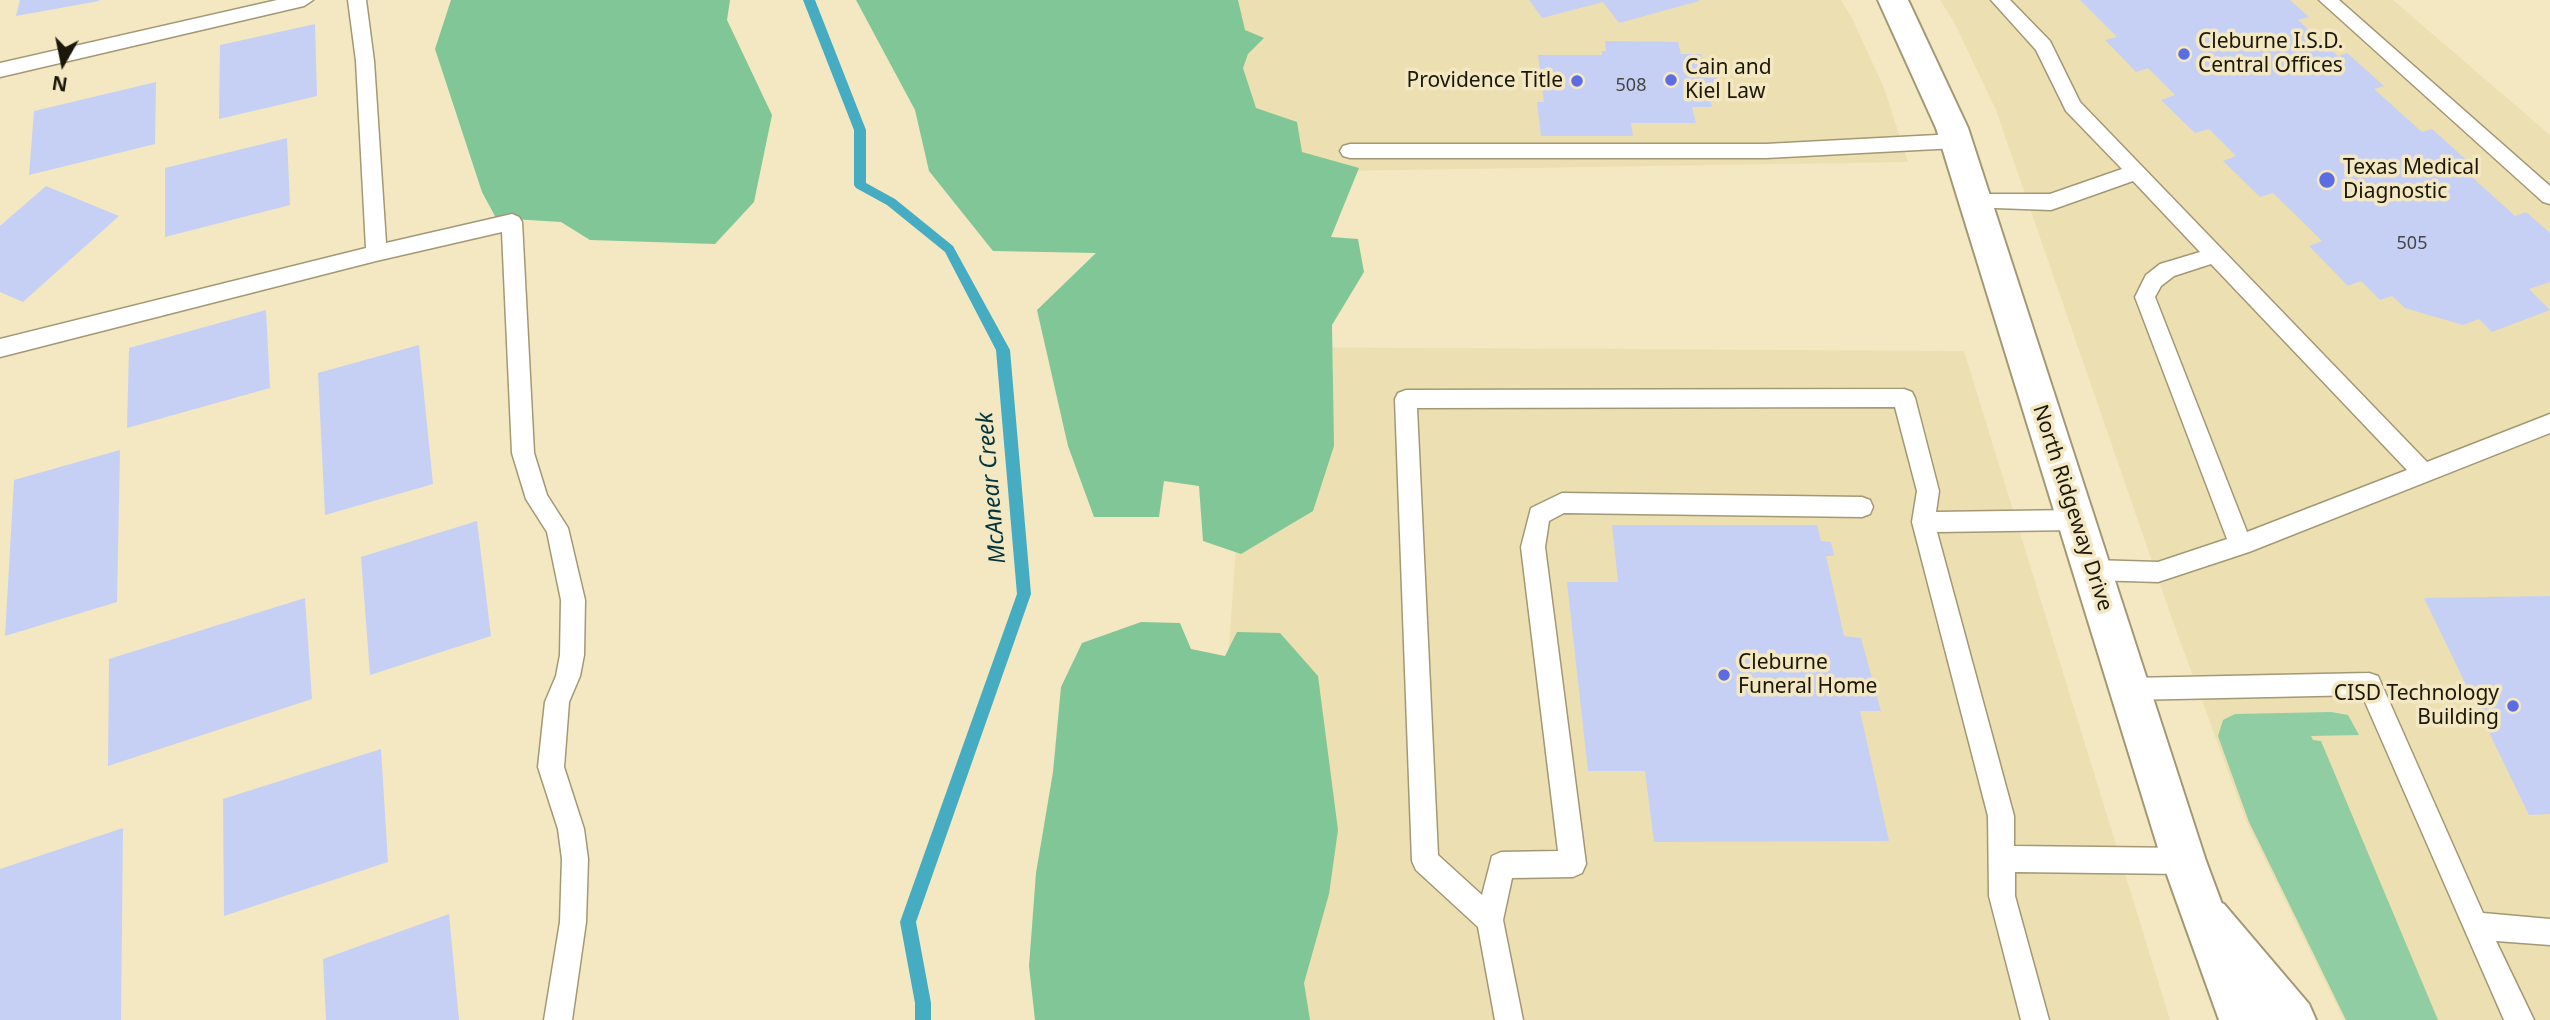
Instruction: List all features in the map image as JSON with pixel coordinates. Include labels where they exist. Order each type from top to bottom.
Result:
[{"type":"street","name":"North Ridgeway Drive","points":[[1893,0],[1920,55],[1956,141],[2184,861],[2242,1020]]},
{"type":"street","points":[[2203,914],[2293,1020]]},
{"type":"lane","points":[[0,70],[304,0]]},
{"type":"lane","points":[[357,0],[365,61],[376,253]]},
{"type":"lane","points":[[2000,0],[2043,46],[2073,106],[2422,471]]},
{"type":"lane","points":[[2328,0],[2550,197]]},
{"type":"lane","points":[[1350,150],[1766,151],[1956,141]]},
{"type":"lane","points":[[1975,202],[2051,202],[2136,172]]},
{"type":"lane","points":[[0,348],[376,253],[512,222],[523,453],[537,499],[557,528],[573,600],[572,655],[568,676],[557,702],[551,767],[571,829],[575,859],[573,922],[558,1020]]},
{"type":"lane","points":[[2214,255],[2166,270],[2153,281],[2145,297],[2241,545]]},
{"type":"lane","points":[[1490,920],[1425,860],[1406,399],[1904,398],[1928,491],[1923,522],[2001,816],[2002,895],[2035,1020]]},
{"type":"lane","points":[[2092,570],[2158,572],[2241,545],[2422,471],[2550,423]]},
{"type":"lane","points":[[1509,1020],[1490,920],[1501,865],[1573,864],[1533,547],[1539,514],[1562,503],[1862,507]]},
{"type":"lane","points":[[1923,522],[2076,520]]},
{"type":"lane","points":[[2130,689],[2369,684],[2475,926],[2520,1020]]},
{"type":"lane","points":[[2003,859],[2184,861]]},
{"type":"lane","points":[[2475,926],[2550,932]]},
{"type":"shaded area","points":[[1163,0],[1841,0],[1884,88],[1908,162],[1273,172]]},
{"type":"shaded area","points":[[1940,0],[2393,0],[2550,135],[2550,1020],[2344,1020],[2247,823],[2171,616],[1996,110],[1954,22]]},
{"type":"shaded area","points":[[1250,347],[1964,351],[2170,1020],[1203,1020]]},
{"type":"green space","points":[[451,0],[730,0],[727,20],[772,115],[754,202],[715,244],[590,240],[561,222],[496,218],[482,192],[435,49]]},
{"type":"green space","points":[[856,0],[1238,0],[1245,30],[1264,38],[1248,54],[1243,68],[1256,108],[1297,122],[1302,152],[1359,168],[1331,237],[1358,239],[1364,272],[1332,325],[1334,446],[1313,511],[1241,554],[1203,541],[1199,486],[1164,481],[1159,517],[1094,517],[1068,446],[1037,310],[1096,253],[993,251],[929,171],[915,110]]},
{"type":"green space","points":[[1141,622],[1180,623],[1191,649],[1225,656],[1237,632],[1280,633],[1318,676],[1338,830],[1329,894],[1304,983],[1310,1020],[1035,1020],[1029,966],[1036,873],[1053,772],[1061,687],[1082,643]]},
{"type":"green space","points":[[2331,712],[2348,715],[2359,735],[2311,736],[2313,740],[2321,741],[2438,1020],[2346,1020],[2249,822],[2218,736],[2223,720],[2235,714]]},
{"type":"building","points":[[20,0],[99,0],[99,1],[16,16]]},
{"type":"building","points":[[1529,0],[1699,1],[1619,23],[1603,2],[1542,18]]},
{"type":"building","points":[[2080,0],[2290,0],[2309,17],[2298,20],[2338,56],[2347,53],[2384,86],[2374,89],[2422,132],[2432,129],[2472,165],[2462,168],[2515,216],[2526,212],[2550,233],[2550,282],[2529,289],[2550,310],[2492,332],[2479,319],[2463,325],[2405,308],[2392,296],[2380,300],[2361,281],[2348,286],[2309,246],[2322,241],[2273,193],[2260,197],[2223,161],[2236,156],[2209,129],[2195,133],[2161,100],[2175,95],[2148,68],[2136,72],[2105,40],[2117,37]]},
{"type":"building","points":[[315,24],[317,96],[219,119],[220,45]]},
{"type":"building","points":[[1605,41],[1678,42],[1681,54],[1701,54],[1704,68],[1716,68],[1721,93],[1709,93],[1712,107],[1692,107],[1696,123],[1631,123],[1633,136],[1541,136],[1537,102],[1544,102],[1538,55],[1602,55],[1602,51],[1606,51]]},
{"type":"building","points":[[156,82],[155,144],[29,175],[34,111]]},
{"type":"building","points":[[287,138],[290,205],[165,237],[165,168]]},
{"type":"building","points":[[46,186],[119,216],[23,302],[0,292],[0,226]]},
{"type":"building","points":[[266,310],[270,388],[127,428],[129,348]]},
{"type":"building","points":[[419,345],[433,484],[325,515],[318,373]]},
{"type":"building","points":[[120,450],[117,602],[5,636],[14,480]]},
{"type":"building","points":[[477,521],[491,636],[370,675],[361,557]]},
{"type":"building","name":"Cleburne Funeral Home","points":[[1612,525],[1817,525],[1821,541],[1831,542],[1834,556],[1826,556],[1844,636],[1861,638],[1881,711],[1860,711],[1889,841],[1654,842],[1645,771],[1588,771],[1567,582],[1618,582]]},
{"type":"building","name":"CISD Technology Building","points":[[2550,596],[2550,814],[2529,815],[2424,598]]},
{"type":"building","points":[[305,598],[312,699],[108,766],[109,659]]},
{"type":"building","points":[[381,749],[388,862],[224,916],[223,799]]},
{"type":"building","points":[[123,828],[121,1020],[0,1020],[0,869]]},
{"type":"building","points":[[449,914],[459,1020],[326,1020],[323,959]]},
{"type":"waterway","name":"McAnear Creek","points":[[809,0],[860,130],[860,185],[891,202],[949,249],[1003,350],[1024,594],[908,922],[923,1003],[923,1020]]},
{"type":"place","name":"Cleburne I.S.D. Central Offices","points":[[2184,54]]},
{"type":"place","name":"Cain and Kiel Law","points":[[1671,80]]},
{"type":"place","name":"Providence Title","points":[[1577,81]]},
{"type":"place","name":"Texas Medical Diagnostic","points":[[2327,180]]},
{"type":"place","name":"Cleburne Funeral Home","points":[[1724,675]]},
{"type":"place","name":"CISD Technology Building","points":[[2513,706]]}]
